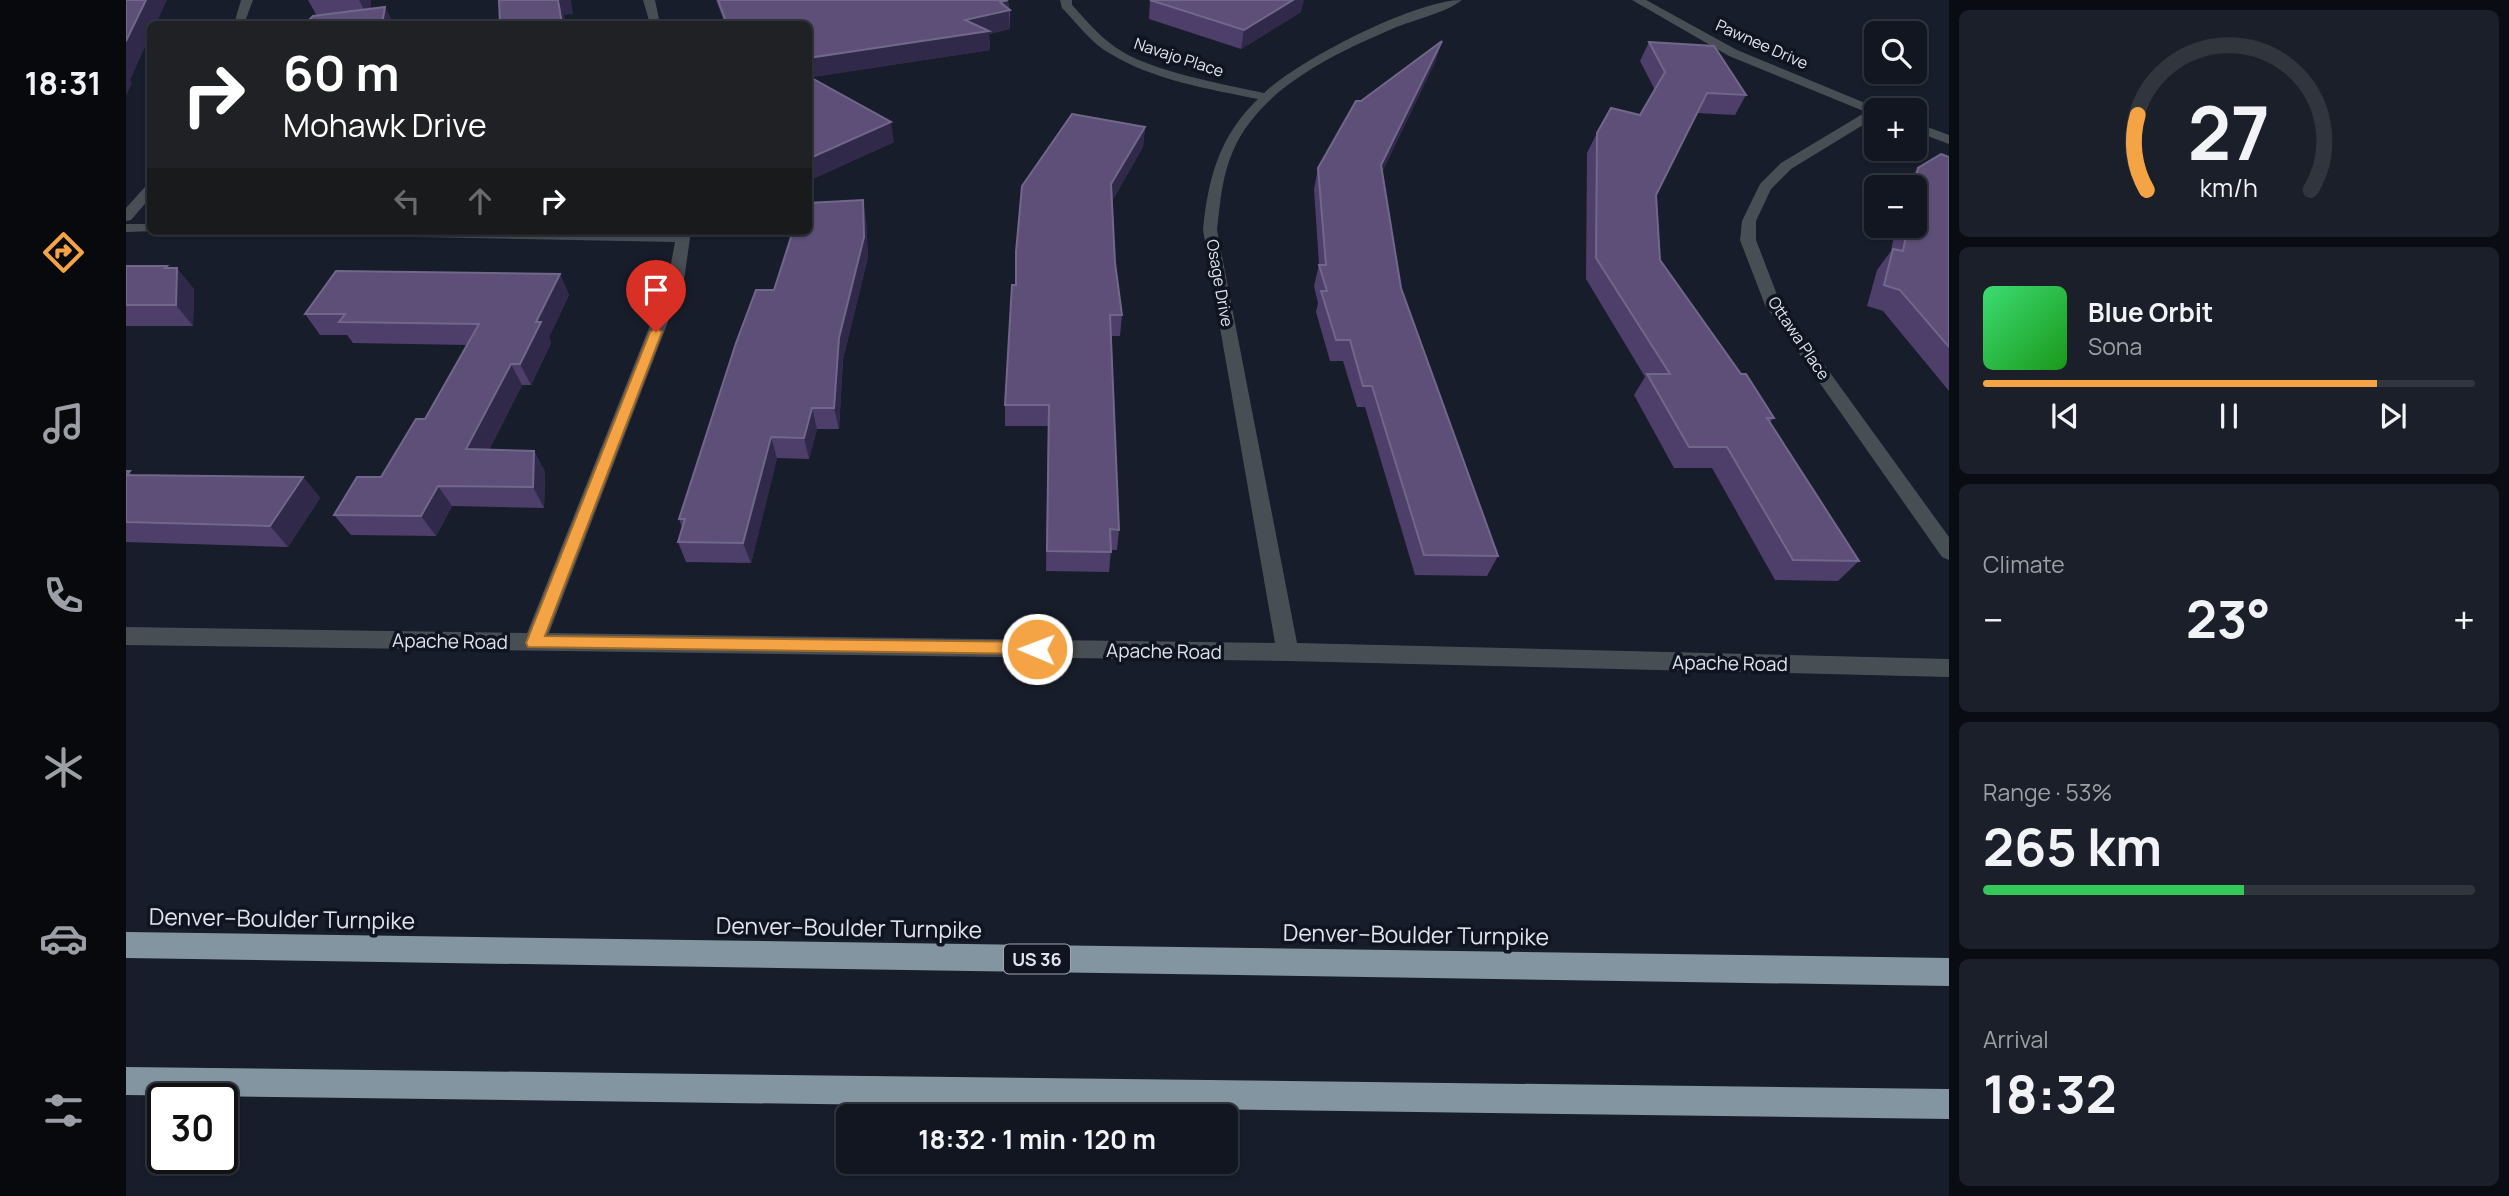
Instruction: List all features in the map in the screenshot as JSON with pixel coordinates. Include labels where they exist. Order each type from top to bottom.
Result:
[{"type":"highway","name":"Denver–Boulder Turnpike","points":[[126,945],[1949,972]]},
{"type":"highway","points":[[126,1081],[1949,1104]]},
{"type":"street","points":[[240,21],[247,0]]},
{"type":"street","points":[[649,0],[654,21]]},
{"type":"street","name":"Navajo Place","points":[[1066,0],[1066,6],[1111,50],[1149,67],[1195,82],[1265,97]]},
{"type":"street","name":"Osage Drive","points":[[1288,652],[1210,230],[1214,187],[1233,138],[1265,97],[1326,56],[1394,23],[1457,0]]},
{"type":"street","name":"Pawnee Drive","points":[[1639,0],[1733,53],[1864,106]]},
{"type":"street","name":"Ottawa Place","points":[[1864,118],[1786,166],[1765,187],[1749,221],[1748,240],[1773,305],[1949,552]]},
{"type":"street","points":[[1927,131],[1949,140]]},
{"type":"street","points":[[126,217],[147,193]]},
{"type":"street","points":[[126,228],[147,228]]},
{"type":"street","points":[[534,643],[676,280],[683,235]]},
{"type":"street","name":"Apache Road","points":[[126,636],[1288,652],[1949,668]]},
{"type":"building","points":[[126,0],[146,0],[126,41]]},
{"type":"building","points":[[499,0],[558,0],[562,21],[500,21]]},
{"type":"building","points":[[718,0],[1008,0],[1000,2],[1010,10],[965,20],[989,31],[812,57],[812,21],[726,21]]},
{"type":"building","points":[[1150,0],[1293,0],[1244,30]]},
{"type":"building","points":[[385,7],[383,21],[308,21],[313,16]]},
{"type":"building","points":[[1442,41],[1381,165],[1401,288],[1498,556],[1424,555],[1372,386],[1363,386],[1350,340],[1336,340],[1321,291],[1327,291],[1319,265],[1326,265],[1318,168],[1356,101],[1361,101]]},
{"type":"building","points":[[1649,42],[1714,46],[1746,95],[1707,93],[1656,195],[1660,260],[1741,374],[1746,374],[1774,418],[1767,418],[1859,561],[1793,560],[1727,447],[1689,447],[1647,374],[1670,374],[1596,258],[1597,133],[1611,108],[1640,115],[1665,72]]},
{"type":"building","points":[[812,78],[891,122],[812,157]]},
{"type":"building","points":[[1072,114],[1145,127],[1111,184],[1115,263],[1122,315],[1110,315],[1119,530],[1110,529],[1111,552],[1047,551],[1049,405],[1005,405],[1012,285],[1016,285],[1022,186]]},
{"type":"building","points":[[1941,154],[1949,157],[1949,347],[1900,290],[1884,285],[1893,249],[1903,251],[1906,238],[1927,238],[1927,175],[1917,175],[1918,168]]},
{"type":"building","points":[[863,200],[864,237],[839,338],[834,408],[812,408],[804,438],[771,437],[743,543],[678,542],[685,519],[679,519],[756,290],[774,290],[792,235],[812,235],[812,203]]},
{"type":"building","points":[[126,266],[177,268],[176,305],[126,305]]},
{"type":"building","points":[[336,271],[560,274],[536,322],[541,322],[520,364],[511,364],[466,449],[534,451],[533,487],[438,486],[421,516],[334,515],[357,477],[381,477],[416,419],[425,419],[479,324],[339,322],[345,314],[305,314]]},
{"type":"building","points":[[126,471],[130,471],[127,475],[303,477],[270,526],[126,522]]},
{"type":"route","points":[[656,332],[534,643],[1037,649]]}]
